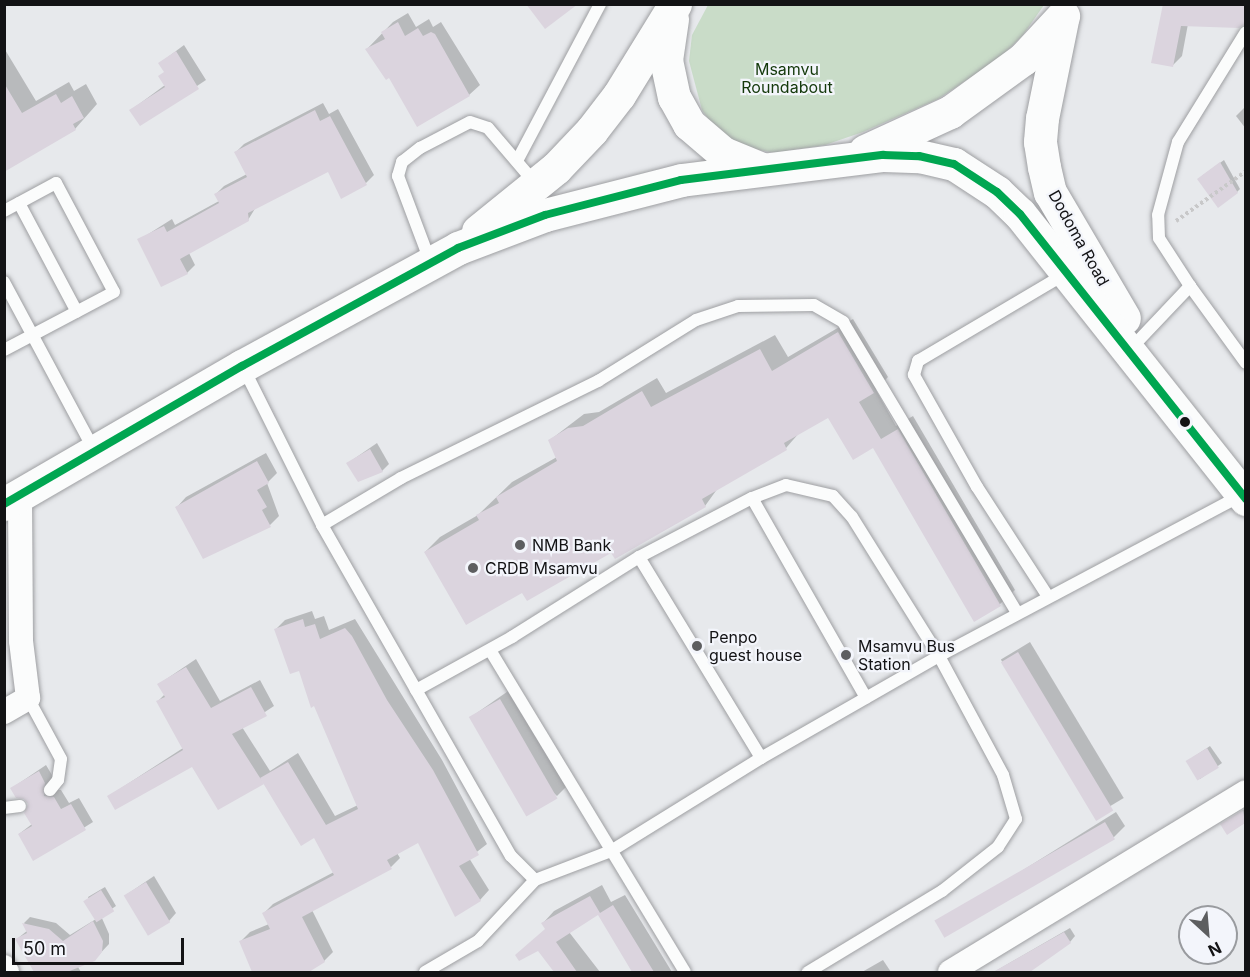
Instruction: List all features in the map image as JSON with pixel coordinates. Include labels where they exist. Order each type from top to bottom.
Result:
[{"type":"highway","points":[[445,255],[526,173],[592,130],[612,104],[675,4]]},
{"type":"highway","points":[[675,4],[666,60],[682,111],[689,124],[723,153],[767,171]]},
{"type":"highway","points":[[12,500],[96,454],[243,366],[445,255],[545,215],[613,196],[681,180],[818,165],[869,149],[950,112],[1023,59],[1066,9]]},
{"type":"highway","name":"Dodoma Road","points":[[1066,9],[1042,118],[1040,142],[1050,192],[1175,406]]},
{"type":"highway","name":"Dodoma Road","points":[[818,165],[883,155],[919,156],[954,164],[1012,207],[1175,406],[1244,496]]},
{"type":"street","points":[[4,712],[28,698],[21,641],[12,500]]},
{"type":"street","points":[[950,972],[1245,792]]},
{"type":"street","points":[[4,967],[7,972]]},
{"type":"lane","points":[[445,255],[401,188],[398,176],[402,162],[420,148],[470,122],[488,128],[526,173],[600,4]]},
{"type":"lane","points":[[1245,32],[1178,142],[1158,215],[1159,238],[1245,363]]},
{"type":"lane","points":[[4,211],[56,183],[114,292],[4,350]]},
{"type":"lane","points":[[19,203],[77,312]]},
{"type":"lane","points":[[1047,595],[977,487],[914,375],[918,361],[1066,273]]},
{"type":"lane","points":[[4,282],[96,454]]},
{"type":"lane","points":[[1138,342],[1190,286]]},
{"type":"lane","points":[[322,525],[401,478],[598,381],[696,320],[738,306],[814,305],[843,322],[1017,613]]},
{"type":"lane","points":[[243,366],[322,525],[511,856],[535,880]]},
{"type":"lane","points":[[416,690],[490,650],[639,557],[752,498],[786,485],[833,496],[852,517],[939,656],[1003,775],[1016,819],[998,847],[942,891],[808,972]]},
{"type":"lane","points":[[425,972],[478,941],[535,880],[611,851],[761,758],[1047,595],[1244,496]]},
{"type":"lane","points":[[752,498],[866,698]]},
{"type":"lane","points":[[639,557],[761,758]]},
{"type":"lane","points":[[490,650],[685,972]]},
{"type":"lane","points":[[28,698],[61,759],[58,780],[50,790]]},
{"type":"lane","points":[[4,808],[20,806]]},
{"type":"path","points":[[1159,238],[1245,171]]},
{"type":"green space","name":"Msamvu Roundabout","points":[[708,5],[1044,5],[1023,35],[1000,58],[938,99],[863,132],[825,145],[775,153],[749,148],[732,140],[716,130],[702,110],[689,61],[692,35]]},
{"type":"building","points":[[526,4],[578,4],[545,29]]},
{"type":"building","points":[[1163,4],[1245,4],[1245,24],[1239,28],[1181,26],[1173,67],[1151,63]]},
{"type":"building","points":[[398,22],[405,36],[418,28],[423,36],[431,32],[435,34],[470,96],[417,127],[389,78],[386,80],[365,49],[385,39],[381,32]]},
{"type":"building","points":[[176,51],[199,89],[140,126],[129,110],[165,87],[158,76],[164,72],[158,63]]},
{"type":"building","points":[[4,83],[22,113],[56,94],[61,103],[72,96],[84,118],[73,124],[76,130],[4,172]]},
{"type":"building","points":[[315,110],[320,121],[330,116],[367,185],[341,199],[328,172],[248,213],[249,221],[180,259],[188,274],[161,287],[137,239],[164,226],[167,232],[219,203],[214,194],[247,177],[234,152]]},
{"type":"building","points":[[1220,162],[1238,193],[1218,208],[1197,179]]},
{"type":"building","points":[[838,332],[874,393],[859,402],[881,439],[898,429],[1001,606],[974,622],[873,448],[853,460],[828,418],[784,443],[787,450],[702,499],[706,507],[615,559],[611,553],[527,601],[522,593],[466,625],[424,552],[479,520],[476,515],[499,503],[496,497],[557,461],[548,440],[568,428],[583,426],[642,391],[651,407],[760,349],[772,371]]},
{"type":"building","points":[[370,449],[383,472],[358,482],[346,463]]},
{"type":"building","points":[[257,461],[269,483],[257,490],[267,507],[262,510],[271,527],[203,559],[175,507]]},
{"type":"building","points":[[303,619],[305,627],[315,624],[320,639],[345,628],[352,636],[387,700],[433,770],[479,855],[459,866],[481,901],[455,917],[418,843],[387,860],[392,869],[302,917],[325,962],[309,972],[252,972],[239,941],[270,929],[262,913],[334,875],[314,838],[301,846],[260,778],[288,762],[326,825],[358,809],[314,706],[311,708],[299,671],[290,674],[274,629]]},
{"type":"building","points":[[1018,652],[1113,811],[1096,821],[1001,662]]},
{"type":"building","points":[[186,667],[211,708],[251,687],[267,716],[232,734],[264,784],[218,810],[192,767],[115,810],[107,796],[183,750],[156,701],[165,697],[157,684]]},
{"type":"building","points":[[500,699],[558,799],[526,817],[469,717]]},
{"type":"building","points":[[1207,748],[1219,768],[1197,781],[1186,761]]},
{"type":"building","points":[[39,771],[45,783],[44,796],[54,797],[61,809],[71,804],[86,830],[33,861],[18,834],[32,826],[24,813],[28,804],[24,799],[16,798],[10,788]]},
{"type":"building","points":[[1243,810],[1245,823],[1227,835],[1220,824]]},
{"type":"building","points":[[1105,822],[1115,839],[944,938],[934,921]]},
{"type":"building","points":[[146,882],[170,922],[148,936],[124,895]]},
{"type":"building","points":[[101,890],[114,911],[96,922],[83,901]]},
{"type":"building","points":[[590,896],[600,913],[613,905],[654,972],[632,972],[598,915],[556,942],[577,972],[554,972],[538,951],[519,961],[515,955],[545,929],[541,923]]},
{"type":"building","points":[[93,921],[103,941],[102,952],[95,961],[67,972],[34,972],[15,939],[27,933],[22,923],[49,929],[63,941]]},
{"type":"building","points":[[1064,932],[1071,943],[1030,972],[993,972]]},
{"type":"transit line","points":[[4,504],[242,366],[458,248],[545,215],[681,180],[883,155],[919,156],[954,164],[997,192],[1020,214],[1246,499]]},
{"type":"place","name":"NMB Bank","points":[[520,545]]},
{"type":"place","name":"CRDB Msamvu","points":[[473,568]]},
{"type":"place","name":"Penpo guest house","points":[[697,646]]},
{"type":"place","name":"Msamvu Bus Station","points":[[846,655]]}]
